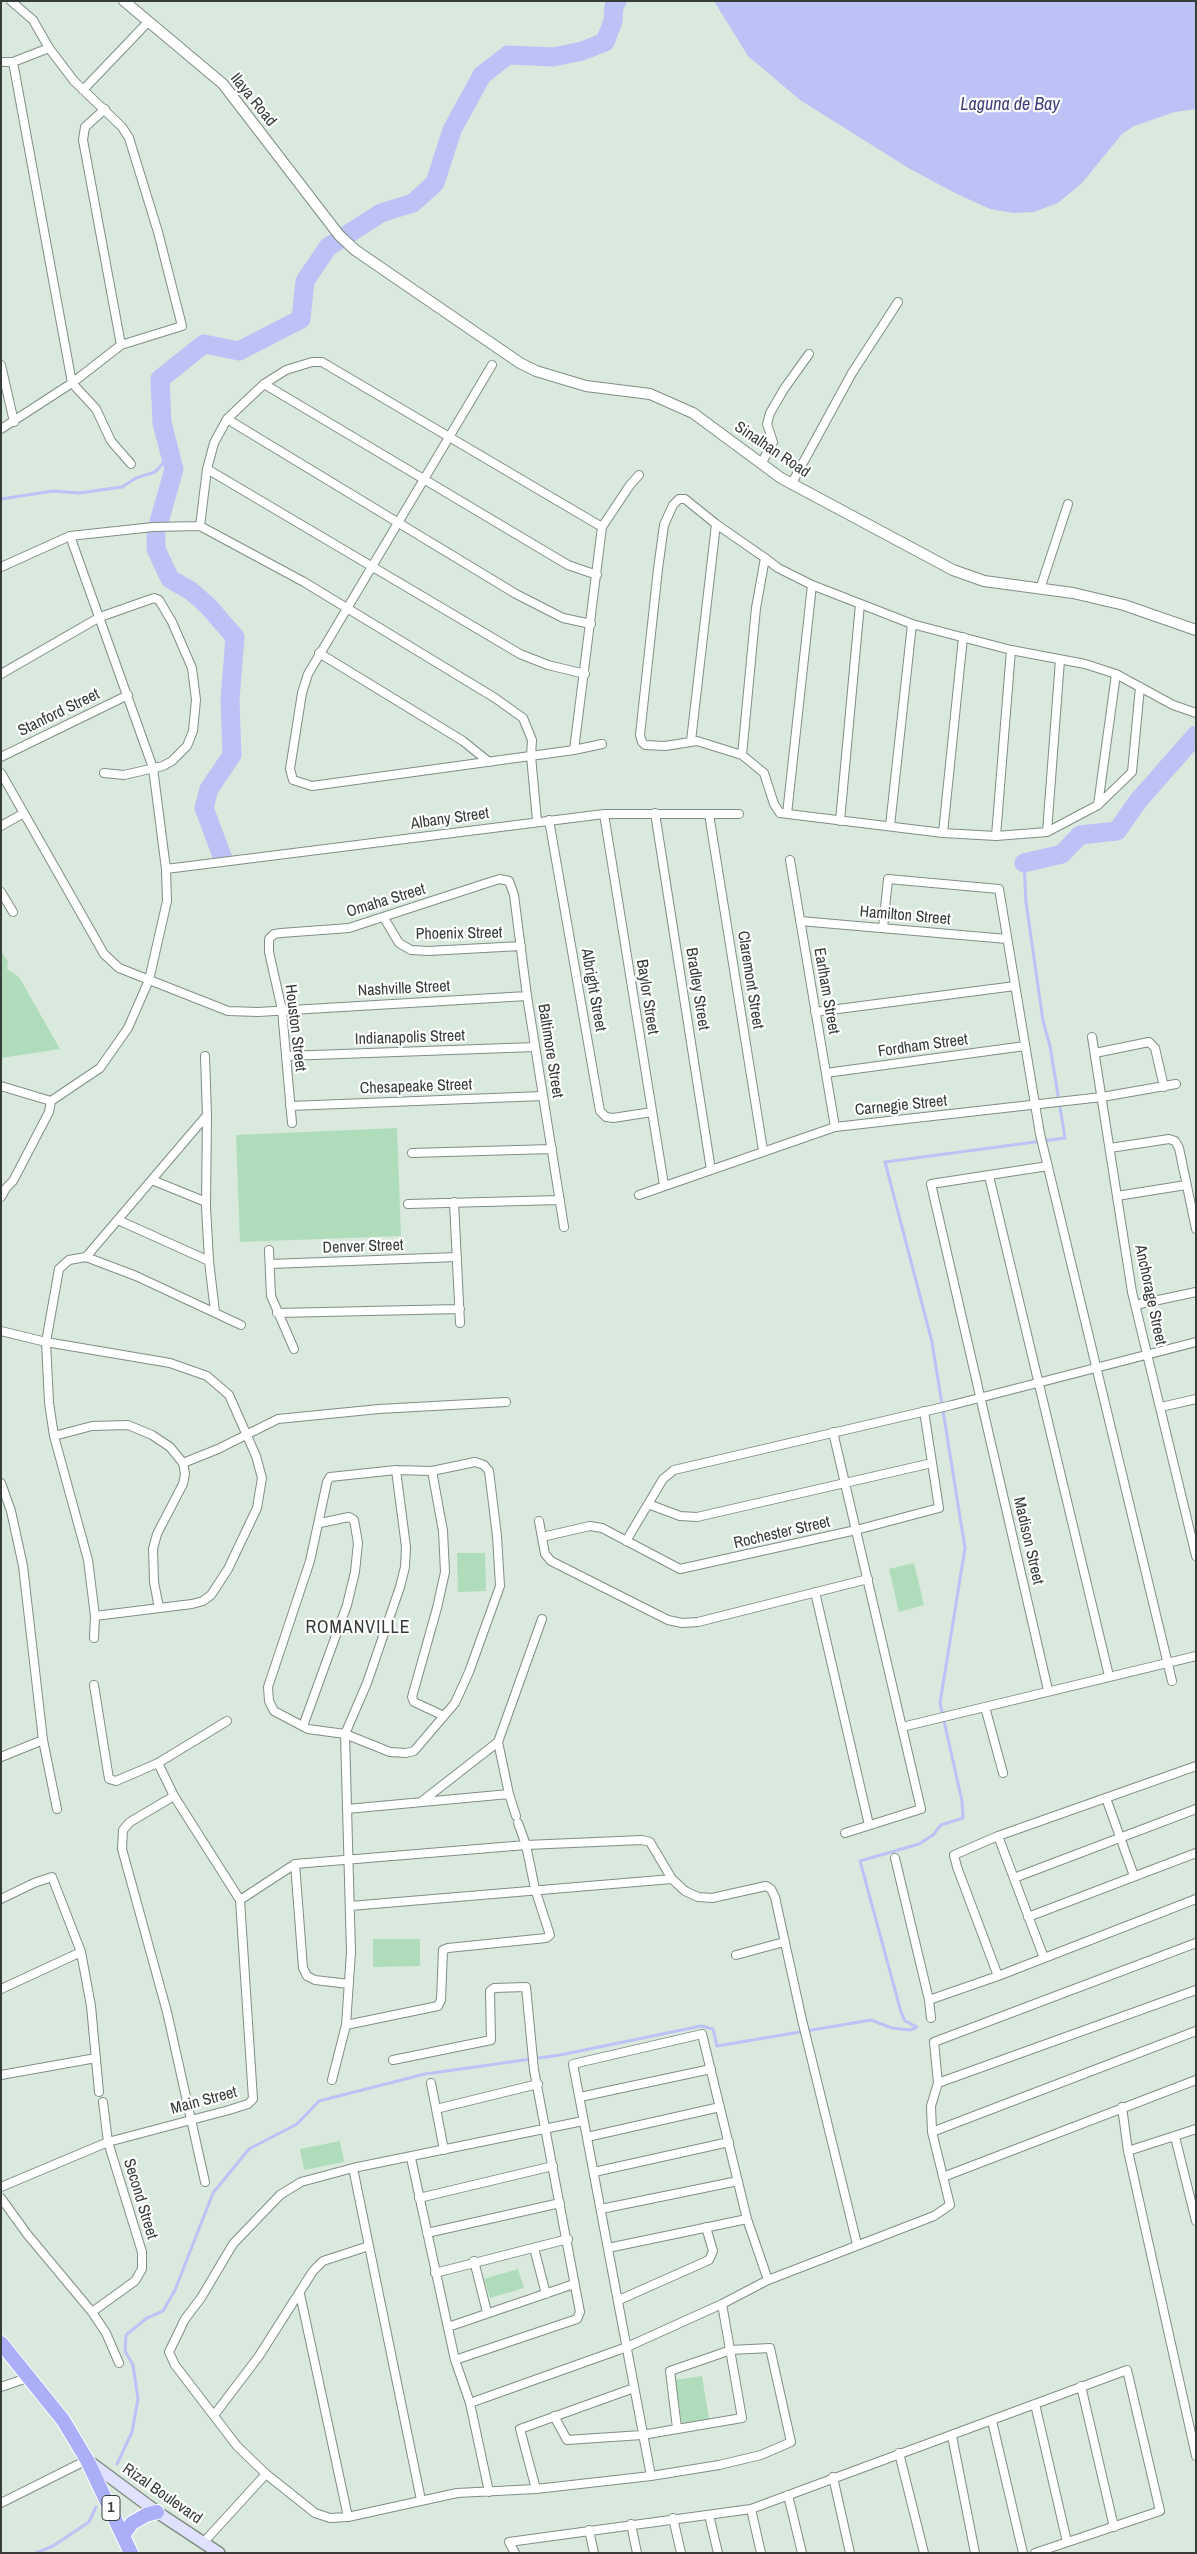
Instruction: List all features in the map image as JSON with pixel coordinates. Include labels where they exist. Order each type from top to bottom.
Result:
[{"type":"highway","name":"1","points":[[1,2343],[63,2420],[87,2460],[124,2534],[131,2553]]},
{"type":"highway","points":[[124,2534],[132,2522],[157,2512]]},
{"type":"main road","name":"Rizal Boulevard","points":[[87,2460],[157,2512],[219,2553]]},
{"type":"street","points":[[1,429],[72,383],[121,345],[182,326],[158,232],[130,138],[84,90],[48,48],[32,20],[11,1]]},
{"type":"street","name":"Ilaya Road","points":[[124,1],[223,84],[339,235],[355,250]]},
{"type":"street","points":[[84,90],[148,22]]},
{"type":"street","points":[[1,62],[13,62],[48,48]]},
{"type":"street","points":[[13,62],[72,383],[96,409],[111,441],[131,464]]},
{"type":"street","points":[[104,109],[85,127],[83,140],[121,345]]},
{"type":"street","name":"Sinalhan Road","points":[[355,250],[401,284],[527,367],[586,386],[645,393],[675,404],[700,416],[761,464],[792,483],[944,567],[984,581],[1073,593],[1124,605],[1196,630]]},
{"type":"street","points":[[792,483],[852,373],[898,302]]},
{"type":"street","points":[[761,464],[773,442],[767,424],[770,413],[784,389],[809,354]]},
{"type":"street","points":[[200,526],[207,469],[214,443],[227,420],[264,384],[286,370],[312,362],[322,362],[602,527]]},
{"type":"street","points":[[1,365],[14,422]]},
{"type":"street","points":[[492,365],[451,438],[424,479],[319,653],[302,693],[290,769],[293,780],[312,786],[574,750],[602,744]]},
{"type":"street","points":[[264,384],[568,565],[597,575]]},
{"type":"street","points":[[227,420],[545,610],[564,618],[591,624]]},
{"type":"street","points":[[207,469],[520,654],[548,665],[585,674]]},
{"type":"street","points":[[574,750],[602,527],[630,485],[639,475]]},
{"type":"street","points":[[1140,687],[1132,772],[1098,805],[1047,832],[996,836],[943,833],[780,813],[774,804],[764,773],[742,755],[691,741],[665,746],[644,745],[641,738],[664,525],[673,504],[679,499],[685,499],[716,524],[778,568],[812,585],[912,624],[1011,650],[1085,664],[1116,674],[1140,687],[1173,705],[1196,713]]},
{"type":"street","points":[[1040,589],[1068,504]]},
{"type":"street","points":[[691,741],[716,524]]},
{"type":"street","points":[[1,567],[70,536],[153,527],[200,526],[304,582],[495,698],[522,718],[532,740],[531,756],[537,821]]},
{"type":"street","points":[[1,1197],[3,1188],[13,1181],[49,1112],[51,1100],[100,1068],[128,1028],[149,980],[167,901],[166,869],[152,768],[128,695],[70,536]]},
{"type":"street","points":[[742,755],[756,608],[765,558]]},
{"type":"street","points":[[788,814],[812,585]]},
{"type":"street","points":[[1,674],[100,617],[154,598],[159,600],[172,622],[192,668],[196,700],[193,731],[187,746],[172,761],[124,775],[104,773]]},
{"type":"street","points":[[840,820],[860,604]]},
{"type":"street","points":[[890,826],[912,624]]},
{"type":"street","points":[[943,833],[963,637]]},
{"type":"street","points":[[996,836],[1011,650]]},
{"type":"street","points":[[319,653],[463,741],[489,762]]},
{"type":"street","points":[[1047,832],[1060,660]]},
{"type":"street","points":[[1098,805],[1116,674]]},
{"type":"street","name":"Stanford Street","points":[[1,756],[128,695]]},
{"type":"street","name":"Nashville Street","points":[[1,773],[104,954],[119,968],[228,1011],[282,1010],[527,996]]},
{"type":"street","points":[[1,826],[24,813]]},
{"type":"street","name":"Bradley Street","points":[[655,813],[711,1170]]},
{"type":"street","name":"Albany Street","points":[[166,869],[604,814],[739,814]]},
{"type":"street","name":"Baylor Street","points":[[604,814],[664,1185]]},
{"type":"street","name":"Claremont Street","points":[[709,814],[763,1150]]},
{"type":"street","name":"Albright Street","points":[[549,820],[600,1111],[606,1117],[613,1118],[652,1112]]},
{"type":"street","name":"Earlham Street","points":[[790,860],[835,1127]]},
{"type":"street","points":[[883,928],[888,879],[999,889],[1040,1134],[1172,1681]]},
{"type":"street","name":"Omaha Street","points":[[269,939],[281,932],[333,930],[384,918],[490,882],[508,881]]},
{"type":"street","name":"Baltimore Street","points":[[508,881],[513,888],[527,996],[564,1227]]},
{"type":"street","points":[[1,892],[13,912]]},
{"type":"street","name":"Phoenix Street","points":[[384,918],[399,943],[411,950],[428,951],[521,946]]},
{"type":"street","name":"Hamilton Street","points":[[800,921],[1007,939]]},
{"type":"street","name":"Houston Street","points":[[269,939],[269,952],[282,1010],[292,1122]]},
{"type":"street","points":[[815,1012],[1015,986]]},
{"type":"street","name":"Anchorage Street","points":[[1092,1037],[1135,1305],[1193,1533],[1196,1556]]},
{"type":"street","points":[[1095,1053],[1149,1042],[1154,1048],[1164,1086]]},
{"type":"street","name":"Fordham Street","points":[[826,1072],[1025,1046]]},
{"type":"street","name":"Indianapolis Street","points":[[286,1056],[535,1047]]},
{"type":"street","points":[[205,1056],[208,1115],[206,1202],[209,1262],[215,1312]]},
{"type":"street","name":"Carnegie Street","points":[[639,1195],[763,1150],[835,1127],[1102,1097],[1176,1084]]},
{"type":"street","points":[[1,1086],[51,1100]]},
{"type":"street","name":"Chesapeake Street","points":[[290,1106],[543,1096]]},
{"type":"street","points":[[86,1257],[208,1115]]},
{"type":"street","points":[[1110,1148],[1169,1140],[1175,1141],[1179,1148],[1196,1229]]},
{"type":"street","points":[[412,1154],[552,1149]]},
{"type":"street","points":[[1048,1166],[988,1176],[1109,1676]]},
{"type":"street","name":"Madison Street","points":[[988,1176],[931,1184],[1048,1690]]},
{"type":"street","points":[[152,1180],[206,1202]]},
{"type":"street","points":[[1117,1196],[1186,1185]]},
{"type":"street","points":[[408,1204],[560,1200]]},
{"type":"street","points":[[454,1202],[460,1323]]},
{"type":"street","points":[[118,1220],[209,1262]]},
{"type":"street","points":[[269,1250],[271,1296],[294,1349]]},
{"type":"street","points":[[94,1638],[95,1616],[88,1560],[54,1436],[49,1402],[46,1342],[59,1269],[69,1260],[86,1257],[136,1276],[241,1325]]},
{"type":"street","name":"Denver Street","points":[[270,1264],[457,1257]]},
{"type":"street","points":[[1135,1305],[1196,1292]]},
{"type":"street","points":[[278,1313],[460,1308]]},
{"type":"street","points":[[1,1331],[46,1342],[170,1363],[207,1376],[229,1396],[246,1434],[262,1478],[257,1508],[228,1569],[211,1595],[203,1601],[95,1616]]},
{"type":"street","points":[[626,1541],[667,1473],[674,1470],[981,1398],[1196,1342]]},
{"type":"street","points":[[1161,1407],[1196,1399]]},
{"type":"street","points":[[183,1463],[278,1419],[506,1402]]},
{"type":"street","name":"Rochester Street","points":[[542,1537],[590,1526],[602,1528],[680,1569],[856,1530],[939,1508],[924,1411]]},
{"type":"street","points":[[54,1436],[92,1426],[128,1425],[152,1435],[170,1447],[183,1463],[185,1474],[183,1484],[158,1534],[153,1549],[154,1582],[159,1608]]},
{"type":"street","points":[[834,1432],[921,1809],[845,1834]]},
{"type":"street","points":[[475,1462],[484,1465],[490,1471],[500,1578],[500,1586],[469,1672],[455,1703],[414,1750],[406,1754],[390,1752],[345,1734],[303,1726],[274,1711],[269,1701],[268,1686],[297,1604],[320,1523],[327,1482],[330,1476],[396,1470],[432,1471],[475,1462]]},
{"type":"street","points":[[648,1504],[680,1516],[697,1517],[932,1463]]},
{"type":"street","points":[[332,2080],[346,2024],[349,1984],[350,1906],[345,1734],[367,1683],[405,1567],[406,1547],[396,1470]]},
{"type":"street","points":[[432,1471],[443,1531],[445,1572],[412,1697],[414,1702],[444,1716]]},
{"type":"street","points":[[1,1483],[11,1511],[23,1566],[43,1740],[57,1809]]},
{"type":"street","points":[[303,1726],[347,1605],[356,1572],[358,1543],[354,1520],[349,1517],[320,1523]]},
{"type":"street","points":[[539,1521],[545,1554],[555,1564],[668,1620],[682,1624],[698,1622],[868,1579]]},
{"type":"street","points":[[815,1592],[869,1825]]},
{"type":"street","points":[[346,2024],[438,2006],[441,2000],[443,1950],[546,1938],[550,1931],[536,1889],[526,1845],[509,1794],[498,1742],[542,1619]]},
{"type":"street","points":[[902,1727],[1048,1690],[1196,1656]]},
{"type":"street","points":[[94,1685],[109,1779],[116,1781],[158,1763],[227,1721]]},
{"type":"street","points":[[986,1707],[1003,1773]]},
{"type":"street","points":[[1,1757],[43,1740]]},
{"type":"street","points":[[421,1802],[498,1742]]},
{"type":"street","points":[[158,1763],[174,1796],[240,1900],[295,1864],[348,1858],[526,1845],[650,1842],[672,1879],[685,1891],[698,1897],[712,1898],[766,1886],[772,1889],[857,2244]]},
{"type":"street","points":[[998,1976],[956,1867],[954,1855],[998,1836],[1196,1766]]},
{"type":"street","points":[[347,1809],[509,1794]]},
{"type":"street","points":[[174,1796],[130,1822],[123,1830],[122,1848],[167,2012],[205,2182]]},
{"type":"street","points":[[1106,1798],[1122,1837],[1134,1876]]},
{"type":"street","points":[[1014,1878],[1196,1809]]},
{"type":"street","points":[[998,1836],[1044,1958]]},
{"type":"street","points":[[1028,1917],[1196,1853]]},
{"type":"street","points":[[895,1858],[929,2000],[931,2018]]},
{"type":"street","points":[[295,1864],[303,1968],[308,1976],[315,1980],[349,1984]]},
{"type":"street","points":[[1,1899],[34,1883],[52,1877],[81,1952],[99,2092]]},
{"type":"street","points":[[350,1906],[672,1879]]},
{"type":"street","name":"Main Street","points":[[1,2187],[108,2142],[192,2118],[229,2110],[248,2104],[253,2099],[240,1900]]},
{"type":"street","points":[[929,2000],[998,1976],[1196,1900]]},
{"type":"street","points":[[736,1955],[784,1942]]},
{"type":"street","points":[[470,2403],[627,2347],[722,2304],[768,2280],[857,2244],[934,2216],[950,2205],[932,2132],[931,2106],[938,2084],[934,2042],[1196,1943]]},
{"type":"street","points":[[1,1989],[81,1952]]},
{"type":"street","points":[[393,2060],[491,2040],[490,1992],[494,1988],[526,1987],[534,2070],[568,2238],[580,2312],[577,2319],[455,2360]]},
{"type":"street","points":[[938,2084],[1196,1990]]},
{"type":"street","points":[[932,2132],[1196,2031]]},
{"type":"street","points":[[651,2476],[573,2064],[702,2034],[747,2219],[768,2280]]},
{"type":"street","points":[[1,2076],[96,2058]]},
{"type":"street","points":[[580,2097],[711,2069]]},
{"type":"street","points":[[943,2177],[1196,2080]]},
{"type":"street","points":[[432,2083],[444,2150]]},
{"type":"street","points":[[436,2109],[538,2084]]},
{"type":"street","name":"Second Street","points":[[92,2312],[135,2281],[142,2269],[142,2252],[108,2142],[103,2102]]},
{"type":"street","points":[[587,2137],[720,2107]]},
{"type":"street","points":[[1122,2107],[1128,2151],[1196,2456]]},
{"type":"street","points":[[583,2121],[411,2158],[353,2168],[301,2182],[280,2195],[233,2244],[201,2298],[185,2319],[169,2352],[175,2364],[238,2446],[266,2474],[315,2513],[330,2518],[348,2517],[457,2493],[536,2489],[651,2476],[761,2456],[791,2442],[770,2348],[731,2350],[670,2372],[676,2428]]},
{"type":"street","points":[[1128,2151],[1196,2129]]},
{"type":"street","points":[[1175,2136],[1196,2221]]},
{"type":"street","points":[[594,2172],[729,2142]]},
{"type":"street","points":[[411,2158],[455,2360],[470,2403],[489,2492]]},
{"type":"street","points":[[419,2198],[553,2166]]},
{"type":"street","points":[[353,2168],[421,2500]]},
{"type":"street","points":[[601,2209],[738,2181]]},
{"type":"street","points":[[1,2198],[92,2312],[106,2333],[119,2363]]},
{"type":"street","points":[[427,2233],[560,2203]]},
{"type":"street","points":[[608,2248],[747,2219]]},
{"type":"street","points":[[619,2300],[709,2260],[713,2252],[706,2227]]},
{"type":"street","points":[[435,2272],[568,2238]]},
{"type":"street","points":[[215,2414],[244,2377],[300,2294],[313,2271],[324,2261],[369,2246]]},
{"type":"street","points":[[534,2248],[546,2294]]},
{"type":"street","points":[[474,2262],[487,2312]]},
{"type":"street","points":[[448,2327],[487,2312],[574,2284]]},
{"type":"street","points":[[300,2294],[348,2517]]},
{"type":"street","points":[[554,2416],[567,2440],[642,2434],[742,2418],[722,2304]]},
{"type":"street","points":[[515,2553],[509,2542],[673,2518],[751,2509],[833,2477],[898,2453],[952,2436],[1127,2370],[1160,2512],[1035,2553]]},
{"type":"street","points":[[1,2387],[30,2377]]},
{"type":"street","points":[[1081,2386],[1114,2527]]},
{"type":"street","points":[[536,2489],[520,2429],[634,2388]]},
{"type":"street","points":[[1035,2404],[1067,2542]]},
{"type":"street","points":[[992,2421],[1023,2553]]},
{"type":"street","points":[[952,2436],[975,2553]]},
{"type":"street","points":[[898,2453],[924,2553]]},
{"type":"street","points":[[1,2503],[87,2460]]},
{"type":"street","points":[[204,2543],[266,2474]]},
{"type":"street","points":[[833,2477],[850,2553]]},
{"type":"street","points":[[788,2495],[802,2553]]},
{"type":"street","points":[[751,2509],[762,2553]]},
{"type":"street","points":[[709,2515],[718,2553]]},
{"type":"street","points":[[673,2518],[681,2553]]},
{"type":"street","points":[[631,2524],[637,2553]]},
{"type":"street","points":[[589,2530],[594,2553]]},
{"type":"green space","points":[[1,951],[8,961],[7,969],[19,977],[60,1049],[1,1058]]},
{"type":"green space","points":[[397,1128],[401,1236],[240,1242],[236,1135]]},
{"type":"green space","points":[[457,1553],[485,1553],[486,1591],[458,1592]]},
{"type":"green space","points":[[914,1563],[924,1605],[899,1612],[889,1569]]},
{"type":"green space","points":[[373,1939],[420,1939],[420,1966],[373,1967]]},
{"type":"green space","points":[[340,2141],[344,2162],[304,2170],[300,2149]]},
{"type":"green space","points":[[518,2269],[524,2288],[490,2298],[484,2279]]},
{"type":"green space","points":[[702,2376],[709,2419],[682,2423],[675,2380]]},
{"type":"water","name":"Laguna de Bay","points":[[714,1],[1196,1],[1196,109],[1175,112],[1134,126],[1122,134],[1082,183],[1058,203],[1034,212],[1014,213],[990,209],[910,169],[800,100],[748,56]]},
{"type":"waterway","points":[[159,522],[174,469],[162,423],[160,379],[204,344],[239,351],[301,319],[305,281],[328,247],[381,213],[413,203],[435,183],[452,130],[482,75],[508,55],[554,57],[582,51],[605,42],[613,21],[614,6],[617,1]]},
{"type":"waterway","points":[[1,499],[53,491],[79,493],[122,487],[136,478],[155,472],[170,456]]},
{"type":"waterway","points":[[156,535],[156,549],[170,579],[191,591],[208,606],[235,637],[230,700],[232,755],[209,789],[204,808],[222,856]]},
{"type":"waterway","points":[[1024,863],[1062,854],[1080,835],[1117,831],[1138,801],[1196,735]]},
{"type":"waterway","points":[[117,2464],[132,2432],[138,2399],[133,2365],[125,2351],[126,2335],[147,2318],[163,2311],[175,2290],[213,2193],[249,2149],[297,2124],[319,2101],[425,2074],[560,2055],[701,2026],[713,2029],[717,2046],[871,2020],[892,2028],[910,2030],[917,2027],[905,2021],[901,2012],[860,1861],[919,1844],[933,1835],[941,1825],[963,1818],[962,1801],[940,1703],[965,1548],[932,1342],[885,1162],[1065,1138],[1050,1046],[1043,1021],[1026,902],[1024,863]]},
{"type":"waterway","points":[[36,2553],[53,2546],[89,2522],[96,2507]]},
{"type":"district","name":"ROMANVILLE","points":[[358,1628]]}]
